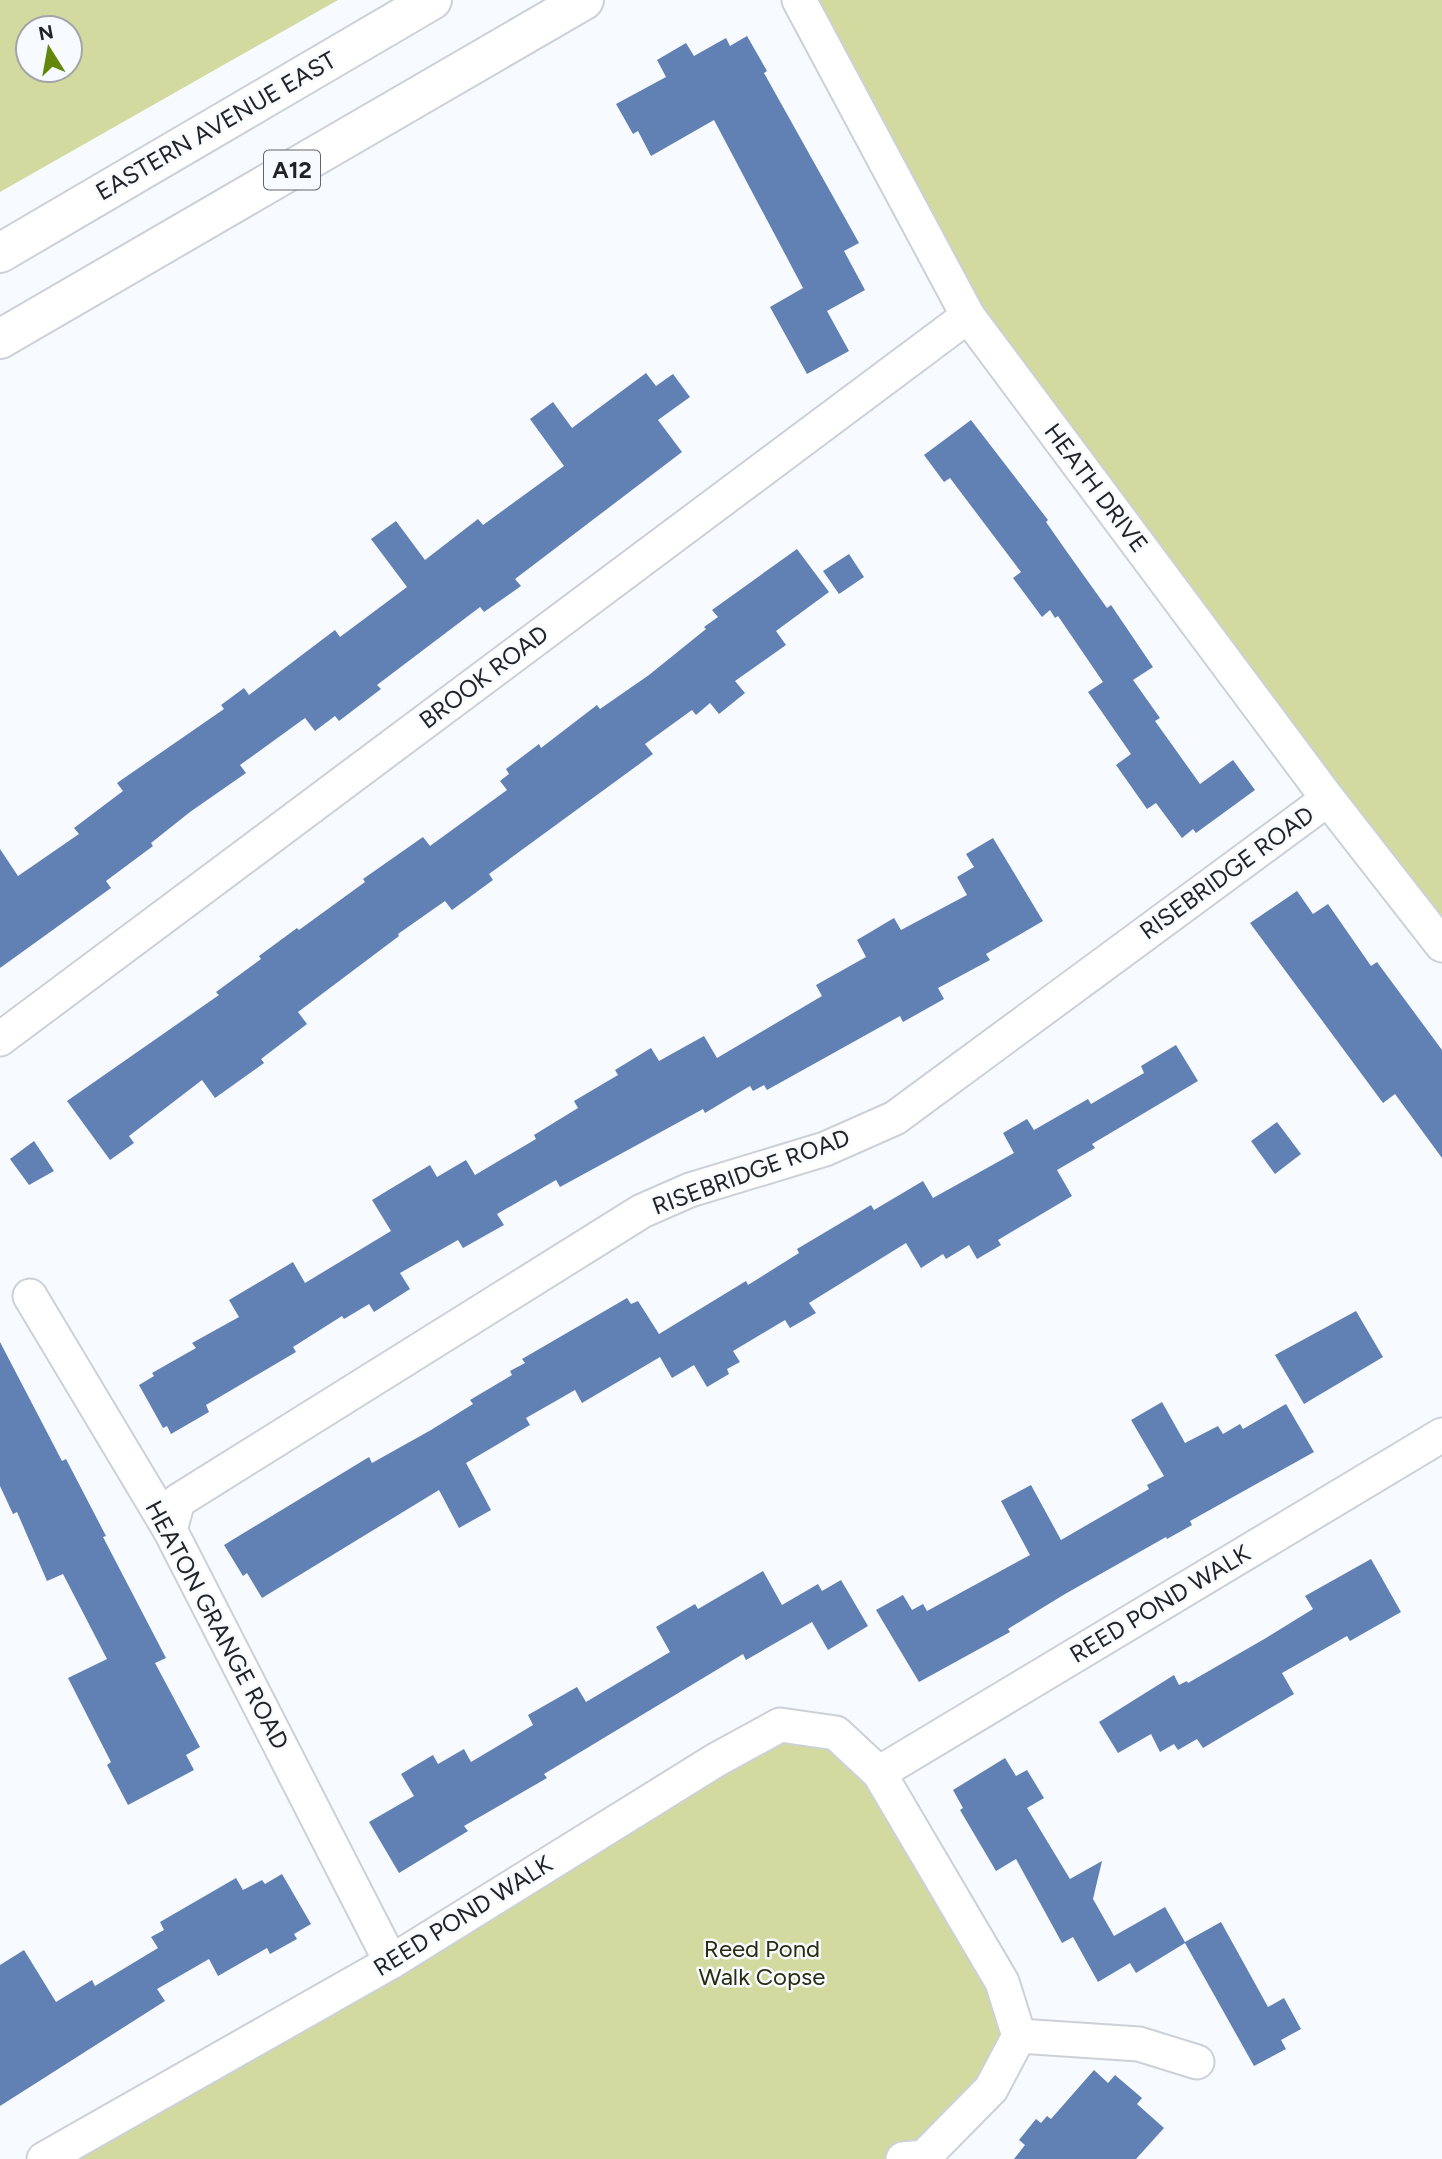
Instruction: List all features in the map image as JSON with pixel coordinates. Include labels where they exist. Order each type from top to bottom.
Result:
[{"type":"highway","name":"EASTERN AVENUE EAST","points":[[0,253],[432,0]]},
{"type":"highway","name":"A12","points":[[0,340],[584,0]]},
{"type":"street","name":"HEATH DRIVE","points":[[799,0],[968,316],[1328,799],[1442,945]]},
{"type":"street","name":"BROOK ROAD","points":[[0,1039],[968,316]]},
{"type":"street","name":"RISEBRIDGE ROAD","points":[[170,1530],[178,1501],[642,1210],[690,1190],[825,1149],[894,1118],[1328,799]]},
{"type":"street","name":"HEATON GRANGE ROAD","points":[[30,1296],[170,1530],[391,1962]]},
{"type":"street","name":"REED POND WALK","points":[[878,1773],[1442,1434]]},
{"type":"street","name":"REED POND WALK","points":[[44,2159],[391,1962],[716,1760],[780,1725],[836,1733],[878,1773],[1002,1982],[1019,2036]]},
{"type":"street","points":[[903,2159],[924,2157],[991,2089],[1019,2036],[1139,2044],[1197,2062]]},
{"type":"green space","points":[[0,0],[338,0],[0,192]]},
{"type":"green space","points":[[799,0],[1442,0],[1442,945],[968,316]]},
{"type":"green space","name":"Reed Pond Walk Copse","points":[[780,1725],[836,1733],[1019,2036],[903,2159],[44,2159]]},
{"type":"building","points":[[747,36],[767,71],[764,73],[859,243],[844,251],[865,290],[827,311],[849,351],[807,374],[770,307],[803,288],[714,120],[651,156],[638,131],[633,134],[616,104],[666,77],[657,60],[686,43],[694,56],[726,38],[730,46]]},
{"type":"building","points":[[646,373],[656,386],[673,374],[690,397],[658,420],[682,452],[515,579],[521,586],[484,612],[480,607],[377,685],[381,689],[339,721],[335,716],[315,731],[305,718],[240,765],[246,773],[190,812],[151,843],[153,846],[106,881],[111,888],[0,968],[0,849],[18,876],[79,834],[74,828],[123,791],[117,783],[224,709],[221,705],[244,688],[249,695],[335,630],[340,637],[407,587],[371,539],[396,521],[425,560],[478,519],[483,525],[564,466],[530,419],[553,402],[572,428]]},
{"type":"building","points":[[971,420],[1048,520],[1046,522],[1107,608],[1111,605],[1153,667],[1133,680],[1160,718],[1155,721],[1200,784],[1233,760],[1255,790],[1196,833],[1193,829],[1182,838],[1156,803],[1147,809],[1116,765],[1131,754],[1088,692],[1103,682],[1058,616],[1055,618],[1050,610],[1042,617],[1013,578],[1021,572],[950,478],[944,482],[924,455]]},
{"type":"building","points":[[797,549],[829,592],[776,631],[786,645],[735,681],[745,693],[719,714],[710,703],[696,715],[692,710],[645,744],[653,754],[489,874],[493,880],[452,910],[445,901],[298,1012],[307,1024],[261,1059],[264,1063],[215,1098],[202,1080],[129,1136],[134,1143],[110,1160],[67,1101],[219,995],[216,992],[261,959],[259,956],[365,882],[363,879],[423,837],[430,846],[507,790],[500,781],[509,774],[506,769],[539,744],[541,748],[597,705],[600,709],[649,675],[718,617],[712,610]]},
{"type":"building","points":[[849,554],[864,577],[839,594],[823,571]]},
{"type":"building","points":[[993,838],[1043,921],[986,954],[990,960],[938,988],[944,999],[903,1022],[900,1016],[767,1090],[764,1085],[753,1091],[750,1086],[705,1113],[703,1109],[560,1187],[556,1180],[497,1214],[504,1225],[463,1248],[458,1240],[400,1273],[410,1289],[374,1312],[369,1304],[344,1319],[342,1316],[293,1347],[296,1352],[206,1405],[209,1412],[171,1434],[167,1426],[163,1428],[139,1385],[154,1376],[152,1373],[196,1348],[192,1343],[239,1317],[229,1300],[293,1262],[305,1283],[391,1231],[372,1200],[430,1165],[437,1177],[466,1160],[475,1175],[536,1139],[534,1135],[578,1108],[574,1101],[618,1075],[615,1070],[651,1048],[659,1061],[704,1036],[717,1058],[822,996],[816,985],[866,957],[857,940],[894,918],[901,930],[967,895],[957,877],[974,867],[966,854]]},
{"type":"building","points":[[1297,891],[1313,914],[1328,904],[1371,966],[1377,962],[1442,1050],[1442,1158],[1395,1094],[1383,1103],[1250,923]]},
{"type":"building","points":[[1176,1045],[1198,1081],[1092,1144],[1095,1148],[1057,1170],[1072,1196],[998,1240],[1001,1245],[977,1259],[969,1245],[946,1259],[943,1254],[921,1268],[906,1243],[809,1303],[816,1313],[790,1328],[785,1320],[733,1351],[740,1362],[727,1369],[729,1374],[707,1387],[694,1365],[672,1378],[660,1357],[582,1403],[575,1390],[526,1418],[530,1425],[466,1463],[491,1510],[459,1528],[439,1490],[262,1598],[247,1573],[243,1576],[224,1545],[369,1457],[372,1463],[431,1430],[473,1404],[470,1400],[512,1375],[510,1371],[525,1363],[522,1359],[627,1298],[631,1304],[638,1301],[659,1334],[746,1281],[748,1285],[799,1253],[797,1249],[871,1205],[874,1210],[923,1181],[933,1198],[1014,1153],[1003,1133],[1027,1119],[1034,1130],[1088,1099],[1091,1104],[1144,1073],[1141,1066]]},
{"type":"building","points":[[1277,1122],[1301,1154],[1275,1174],[1251,1141]]},
{"type":"building","points":[[34,1141],[54,1171],[29,1185],[10,1159]]},
{"type":"building","points":[[1356,1311],[1383,1357],[1304,1404],[1275,1355]]},
{"type":"building","points":[[0,1342],[62,1461],[66,1459],[106,1536],[103,1537],[166,1658],[155,1663],[200,1747],[186,1755],[194,1770],[128,1805],[107,1765],[111,1762],[68,1678],[107,1659],[63,1574],[47,1581],[17,1512],[13,1514],[0,1486]]},
{"type":"building","points":[[1162,1402],[1185,1443],[1218,1426],[1223,1434],[1240,1424],[1243,1429],[1286,1404],[1314,1452],[1190,1521],[1192,1525],[1065,1594],[1008,1629],[1010,1632],[919,1682],[876,1610],[903,1595],[912,1610],[923,1604],[927,1611],[1030,1555],[1001,1501],[1031,1485],[1061,1540],[1149,1489],[1147,1485],[1164,1476],[1131,1420]]},
{"type":"building","points":[[1371,1559],[1401,1612],[1350,1641],[1347,1636],[1282,1673],[1294,1694],[1203,1748],[1197,1739],[1178,1750],[1174,1744],[1160,1752],[1151,1734],[1118,1753],[1099,1722],[1174,1675],[1179,1685],[1187,1681],[1188,1683],[1266,1638],[1313,1609],[1305,1596]]},
{"type":"building","points":[[763,1571],[782,1605],[818,1584],[822,1591],[841,1580],[868,1626],[828,1650],[812,1622],[746,1660],[743,1654],[544,1774],[547,1778],[464,1826],[468,1831],[399,1873],[369,1822],[414,1796],[401,1774],[433,1755],[438,1764],[464,1749],[471,1762],[533,1725],[528,1715],[577,1687],[586,1702],[670,1652],[656,1627],[695,1604],[698,1609]]},
{"type":"building","points":[[1005,1758],[1016,1776],[1027,1770],[1044,1798],[1027,1808],[1070,1879],[1102,1861],[1093,1899],[1114,1936],[1165,1907],[1185,1942],[1221,1922],[1268,2007],[1284,1998],[1301,2029],[1281,2040],[1286,2049],[1254,2066],[1185,1943],[1136,1973],[1130,1963],[1098,1982],[1073,1937],[1062,1943],[1016,1859],[996,1871],[960,1810],[963,1808],[953,1790]]},
{"type":"building","points":[[282,1874],[311,1924],[294,1934],[297,1939],[270,1954],[267,1948],[218,1976],[209,1959],[157,1989],[165,2001],[0,2106],[0,1965],[24,1950],[56,2002],[92,1980],[95,1986],[158,1948],[151,1937],[164,1930],[160,1922],[236,1878],[243,1890],[262,1880],[265,1884]]},
{"type":"building","points":[[1094,2070],[1108,2083],[1115,2075],[1142,2098],[1137,2104],[1164,2128],[1136,2159],[1014,2159],[1025,2145],[1019,2140],[1036,2119],[1041,2123],[1047,2116],[1051,2119]]}]
